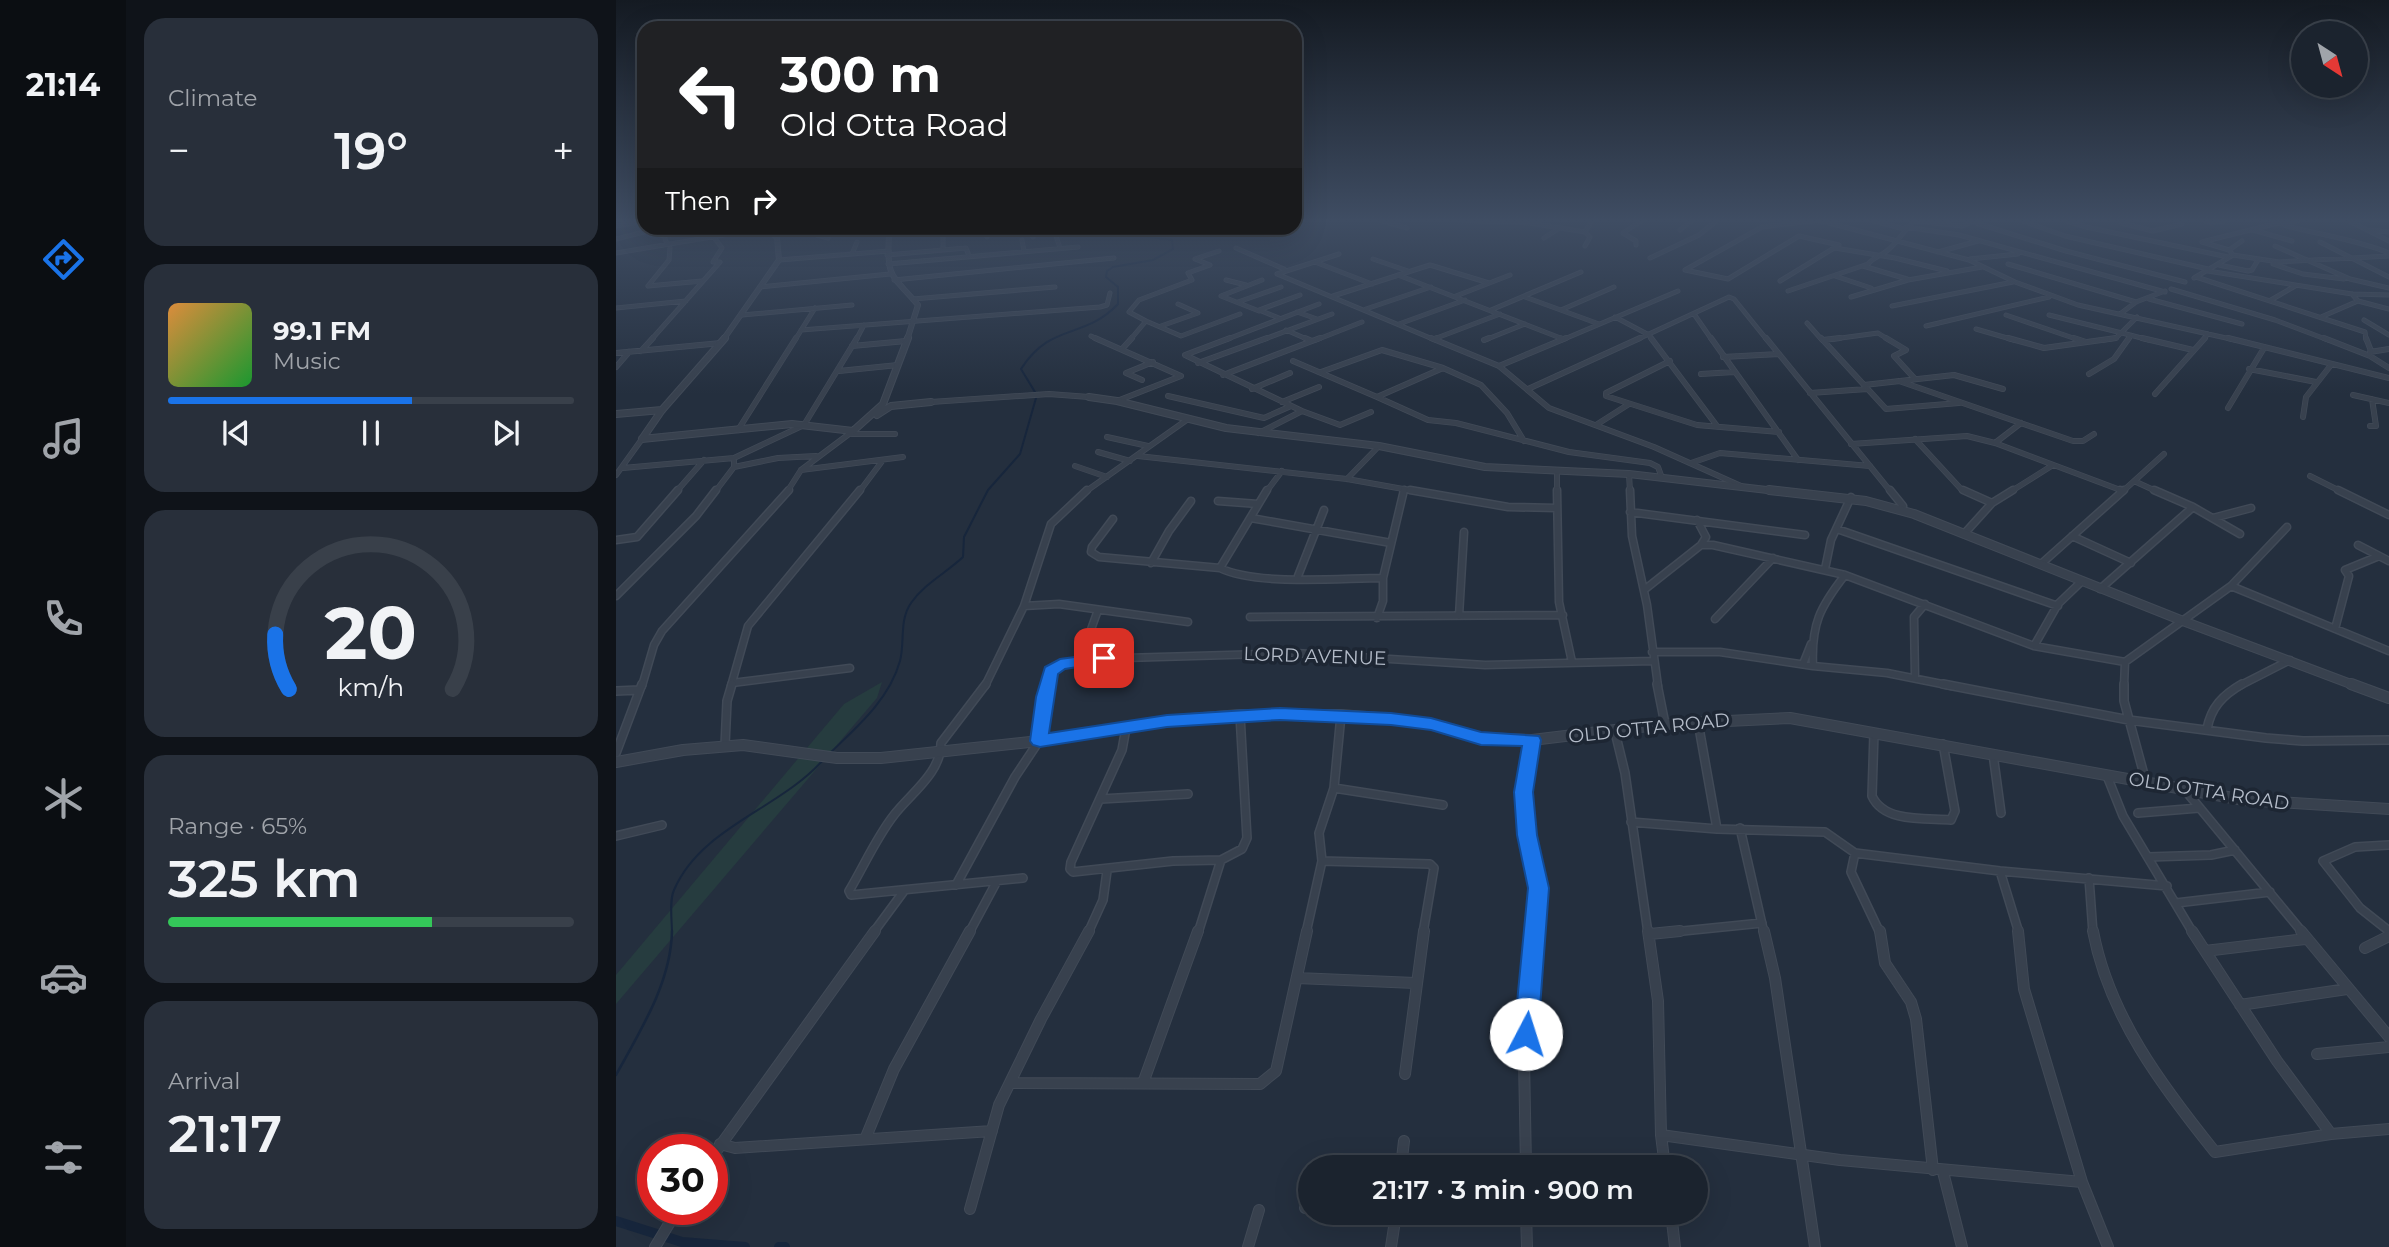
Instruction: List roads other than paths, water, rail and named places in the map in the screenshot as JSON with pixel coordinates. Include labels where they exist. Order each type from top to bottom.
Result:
[{"type":"street","points":[[655,277],[648,286],[702,281]]},
{"type":"street","points":[[641,351],[706,277]]},
{"type":"street","points":[[616,475],[662,410],[721,343],[767,277]]},
{"type":"street","points":[[760,287],[858,277]]},
{"type":"street","points":[[871,418],[882,405],[884,393],[898,366],[915,320],[918,304],[892,277]]},
{"type":"street","points":[[894,280],[922,277]]},
{"type":"street","points":[[1190,277],[1192,280],[1139,300],[1129,312],[1181,336],[1240,314]]},
{"type":"street","points":[[1286,277],[1499,366],[1549,408],[1691,463],[1743,487]]},
{"type":"street","points":[[1354,277],[1372,284]]},
{"type":"street","points":[[1333,296],[1392,277]]},
{"type":"street","points":[[1404,277],[1563,339]]},
{"type":"street","points":[[1471,277],[1489,283]]},
{"type":"street","points":[[1456,296],[1504,277]]},
{"type":"street","points":[[1491,310],[1569,277]]},
{"type":"street","points":[[1780,281],[1786,277]]},
{"type":"street","points":[[1788,291],[1830,277]]},
{"type":"street","points":[[1832,277],[1873,289]]},
{"type":"street","points":[[1897,277],[1908,280]]},
{"type":"street","points":[[1851,297],[1921,277]]},
{"type":"street","points":[[2005,277],[2050,296],[2389,378]]},
{"type":"street","points":[[2052,277],[2136,302]]},
{"type":"street","points":[[2111,277],[2165,292]]},
{"type":"street","points":[[2167,277],[2185,282]]},
{"type":"street","points":[[2120,314],[2136,302],[2196,277]]},
{"type":"street","points":[[2197,277],[2272,299],[2365,332],[2381,330]]},
{"type":"street","points":[[2247,277],[2353,294],[2389,295]]},
{"type":"street","points":[[2333,277],[2389,288]]},
{"type":"street","points":[[2346,277],[2350,279]]},
{"type":"street","points":[[1226,280],[1248,285]]},
{"type":"street","points":[[1262,280],[1222,296],[1279,318]]},
{"type":"street","points":[[1892,306],[2015,282]]},
{"type":"street","points":[[1561,310],[1614,286]]},
{"type":"street","points":[[2272,299],[2295,286]]},
{"type":"street","points":[[913,299],[1055,287]]},
{"type":"street","points":[[1238,302],[1281,287]]},
{"type":"street","points":[[1366,309],[1431,287]]},
{"type":"street","points":[[2382,287],[2389,295]]},
{"type":"street","points":[[2171,289],[2260,314],[2369,352],[2389,369]]},
{"type":"street","points":[[1499,366],[1678,290]]},
{"type":"street","points":[[801,330],[1100,307],[1107,305],[1110,293]]},
{"type":"street","points":[[2353,294],[2358,301]]},
{"type":"street","points":[[1259,311],[1300,295]]},
{"type":"street","points":[[1939,323],[1926,326],[2050,296]]},
{"type":"street","points":[[1524,297],[1599,324]]},
{"type":"street","points":[[1528,388],[1729,297],[1734,299],[1903,506],[1901,509]]},
{"type":"street","points":[[2147,298],[2242,324]]},
{"type":"street","points":[[1399,324],[1465,300]]},
{"type":"street","points":[[616,308],[686,301]]},
{"type":"street","points":[[2321,317],[2358,301],[2389,309]]},
{"type":"street","points":[[1161,326],[1198,313],[1178,304]]},
{"type":"street","points":[[1320,304],[1185,355],[1252,389],[1340,425],[1371,412]]},
{"type":"street","points":[[742,315],[852,305]]},
{"type":"street","points":[[738,430],[816,308]]},
{"type":"street","points":[[1297,312],[1317,319]]},
{"type":"street","points":[[1198,363],[1332,314]]},
{"type":"street","points":[[1434,339],[1500,314]]},
{"type":"street","points":[[1694,314],[1798,460]]},
{"type":"street","points":[[2006,315],[2088,343]]},
{"type":"street","points":[[2049,315],[2193,349]]},
{"type":"street","points":[[1614,317],[1649,335],[1717,425]]},
{"type":"street","points":[[2026,351],[2116,338],[2137,317]]},
{"type":"street","points":[[2364,320],[2389,335]]},
{"type":"street","points":[[1123,348],[1146,321]]},
{"type":"street","points":[[1223,375],[1362,322]]},
{"type":"street","points":[[1807,323],[1886,410],[1961,403]]},
{"type":"street","points":[[1484,340],[1525,324]]},
{"type":"street","points":[[623,468],[734,458],[804,425],[839,371],[864,325]]},
{"type":"street","points":[[1976,329],[2039,348]]},
{"type":"street","points":[[1286,330],[1312,341]]},
{"type":"street","points":[[2365,332],[2369,352]]},
{"type":"street","points":[[1824,340],[1878,333],[1906,350],[1894,356],[1915,379]]},
{"type":"street","points":[[2155,394],[2208,334]]},
{"type":"street","points":[[2089,374],[2109,364],[2123,352],[2130,335]]},
{"type":"street","points":[[1091,336],[1153,362],[1178,374],[1180,378],[1117,401]]},
{"type":"street","points":[[852,346],[906,341]]},
{"type":"street","points":[[616,353],[721,343]]},
{"type":"street","points":[[2228,408],[2264,348]]},
{"type":"street","points":[[2369,352],[2389,349]]},
{"type":"street","points":[[1321,372],[1382,350],[1443,368],[1481,385],[1507,413],[1524,441]]},
{"type":"street","points":[[616,367],[629,352]]},
{"type":"street","points":[[1723,357],[1779,354]]},
{"type":"street","points":[[1293,361],[1418,418],[1456,423],[1569,452],[1650,463],[1658,467],[1662,478]]},
{"type":"street","points":[[1670,361],[1606,393],[1606,396],[1697,425],[1779,432]]},
{"type":"street","points":[[1142,380],[1126,373],[1153,362]]},
{"type":"street","points":[[2303,417],[2306,397],[2332,365]]},
{"type":"street","points":[[839,371],[898,366]]},
{"type":"street","points":[[1377,397],[1443,368]]},
{"type":"street","points":[[2249,369],[2316,382]]},
{"type":"street","points":[[1701,374],[1734,372]]},
{"type":"street","points":[[1252,389],[1290,373]]},
{"type":"street","points":[[1810,393],[1954,375],[2003,389]]},
{"type":"street","points":[[1899,381],[2080,442],[2094,435]]},
{"type":"street","points":[[1282,402],[1319,387]]},
{"type":"street","points":[[884,393],[893,404]]},
{"type":"street","points":[[882,405],[1049,394],[1089,397],[1259,433],[1379,446],[1485,467],[1629,474],[1851,497],[1901,509],[2100,589],[2389,698]]},
{"type":"street","points":[[2353,395],[2389,403]]},
{"type":"street","points":[[1168,396],[1264,418],[1291,406]]},
{"type":"street","points":[[2370,426],[2375,426],[2372,399]]},
{"type":"street","points":[[616,753],[635,708],[654,645],[662,631],[753,531],[789,489],[801,470],[816,456],[893,404]]},
{"type":"street","points":[[1596,425],[1629,404]]},
{"type":"street","points":[[616,414],[662,410]]},
{"type":"street","points":[[1259,433],[1302,411]]},
{"type":"street","points":[[1023,878],[851,895],[849,891],[893,816],[925,781],[941,752],[941,743],[982,690],[996,666],[1024,606],[1051,524],[1065,508],[1188,419]]},
{"type":"street","points":[[1995,443],[2021,423]]},
{"type":"street","points":[[642,439],[804,425],[853,433],[895,434]]},
{"type":"street","points":[[1851,444],[1959,435],[1995,443],[2123,491]]},
{"type":"street","points":[[1107,438],[1148,446]]},
{"type":"street","points":[[1915,439],[1961,489],[1992,503]]},
{"type":"street","points":[[1347,479],[1379,446]]},
{"type":"street","points":[[1098,452],[1130,461]]},
{"type":"street","points":[[1691,463],[1720,453],[1870,466]]},
{"type":"street","points":[[2040,564],[2164,454]]},
{"type":"street","points":[[734,467],[778,458],[816,456]]},
{"type":"street","points":[[1138,456],[1347,479],[1508,507],[1556,508]]},
{"type":"street","points":[[801,470],[903,457]]},
{"type":"street","points":[[616,596],[696,516],[734,467],[734,458]]},
{"type":"street","points":[[616,540],[637,537],[704,460]]},
{"type":"street","points":[[725,746],[727,701],[750,622],[883,460]]},
{"type":"street","points":[[1964,534],[1992,503],[2053,465]]},
{"type":"street","points":[[1076,466],[1107,477]]},
{"type":"street","points":[[1220,568],[1258,504],[1282,471]]},
{"type":"street","points":[[1557,471],[1559,602],[1572,662]]},
{"type":"street","points":[[1629,474],[1634,552],[1644,590],[1665,723]]},
{"type":"street","points":[[2311,476],[2389,515]]},
{"type":"street","points":[[2134,481],[2193,507],[2240,534]]},
{"type":"street","points":[[1377,618],[1382,601],[1383,578],[1404,489]]},
{"type":"street","points":[[1825,569],[1831,540],[1851,497]]},
{"type":"street","points":[[1151,563],[1191,501]]},
{"type":"street","points":[[1218,501],[1258,504]]},
{"type":"street","points":[[2100,589],[2193,507]]},
{"type":"street","points":[[2213,518],[2251,508]]},
{"type":"street","points":[[1298,576],[1324,510]]},
{"type":"street","points":[[1630,512],[1805,535]]},
{"type":"street","points":[[1251,518],[1391,543]]},
{"type":"street","points":[[1113,519],[1105,527],[1091,552],[1099,557],[1220,568],[1227,574],[1262,578],[1383,578]]},
{"type":"street","points":[[1697,520],[1713,545]]},
{"type":"street","points":[[1702,545],[1713,545],[1825,569],[2034,646],[2125,662],[2231,586],[2287,527]]},
{"type":"street","points":[[1838,529],[2058,606]]},
{"type":"street","points":[[1459,616],[1464,532]]},
{"type":"street","points":[[2072,536],[2131,563]]},
{"type":"street","points":[[1644,590],[1702,545],[1706,537]]},
{"type":"street","points":[[2358,545],[2389,561]]},
{"type":"street","points":[[2335,629],[2349,576],[2345,570],[2379,556]]},
{"type":"street","points":[[1715,619],[1773,558]]},
{"type":"street","points":[[1813,666],[1812,628],[1824,601],[1845,575]]},
{"type":"street","points":[[2034,646],[2058,606],[2082,581]]},
{"type":"street","points":[[2231,586],[2389,651]]},
{"type":"street","points":[[1024,606],[1059,604],[1188,622]]},
{"type":"street","points":[[1915,677],[1914,617],[1925,604]]},
{"type":"street","points":[[1080,660],[1098,610]]},
{"type":"street","points":[[1250,617],[1563,615]]},
{"type":"street","points":[[1803,664],[1811,642]]},
{"type":"street","name":"LORD AVENUE","points":[[1040,741],[1044,697],[1051,671],[1060,664],[1080,660],[1295,653],[1454,664],[1572,662],[1720,652],[1915,677],[2129,720],[2303,741],[2389,740]]},
{"type":"street","points":[[2207,729],[2207,721],[2218,702],[2230,691],[2290,660]]},
{"type":"street","points":[[2125,662],[2124,701],[2146,782]]},
{"type":"street","points":[[732,683],[850,668]]},
{"type":"street","points":[[616,691],[639,690]]},
{"type":"street","points":[[1126,728],[1122,750],[1070,869],[1073,872],[1221,860],[1242,849],[1247,838],[1240,715]]},
{"type":"street","name":"OLD OTTA ROAD","points":[[616,762],[682,750],[725,746],[754,746],[828,756],[881,758],[1240,715],[1341,715],[1431,724],[1481,738],[1532,740],[1615,732],[1665,723],[1790,718],[2244,800],[2389,809]]},
{"type":"street","points":[[1011,1083],[1260,1084],[1269,1079],[1276,1071],[1322,861],[1320,833],[1334,788],[1341,715]]},
{"type":"street","points":[[1698,722],[1717,830]]},
{"type":"street","points":[[1615,732],[1625,773],[1658,1001],[1664,1155]]},
{"type":"street","points":[[1874,733],[1872,796],[1876,805],[1896,816],[1951,820],[1955,811],[1943,744]]},
{"type":"street","points":[[1526,1155],[1524,1059],[1539,888],[1527,835],[1524,792],[1532,740]]},
{"type":"street","points":[[956,885],[1015,777],[1040,741]]},
{"type":"street","points":[[1993,754],[2001,813]]},
{"type":"street","points":[[2107,776],[2123,816],[2205,951],[2277,1061],[2331,1134]]},
{"type":"street","points":[[1334,788],[1443,805]]},
{"type":"street","points":[[2184,789],[2270,892],[2305,939],[2389,1037]]},
{"type":"street","points":[[1101,799],[1188,794]]},
{"type":"street","points":[[2138,813],[2199,808]]},
{"type":"street","points":[[1631,822],[1717,830],[1740,828],[1825,832],[1855,853],[2000,871],[2167,886]]},
{"type":"street","points":[[616,836],[662,825]]},
{"type":"street","points":[[1740,828],[1775,978],[1815,1247]]},
{"type":"street","points":[[2365,948],[2389,933],[2373,922],[2351,900],[2323,862],[2355,848],[2389,845]]},
{"type":"street","points":[[2148,856],[2211,855],[2235,850]]},
{"type":"street","points":[[1855,853],[1851,872],[1879,926],[1885,963],[1911,1002],[1916,1019],[1938,1171],[1962,1247]]},
{"type":"street","points":[[1143,1083],[1193,947],[1221,860]]},
{"type":"street","points":[[1322,861],[1433,866],[1415,983],[1405,1073]]},
{"type":"street","points":[[970,1209],[999,1105],[1041,1019],[1097,917],[1107,870]]},
{"type":"street","points":[[2000,871],[2018,926],[2024,989],[2082,1182],[2108,1247]]},
{"type":"street","points":[[2089,878],[2087,902],[2099,967],[2136,1043],[2215,1152],[2331,1134],[2389,1129]]},
{"type":"street","points":[[866,1138],[894,1069],[997,881]]},
{"type":"street","points":[[727,1134],[904,891]]},
{"type":"street","points":[[2176,903],[2270,892]]},
{"type":"street","points":[[1650,934],[1762,923]]},
{"type":"street","points":[[2205,951],[2305,939]]},
{"type":"street","points":[[1297,978],[1415,983]]},
{"type":"street","points":[[2240,1005],[2347,989]]},
{"type":"street","points":[[2317,1054],[2389,1047]]},
{"type":"street","points":[[728,1146],[735,1148],[992,1131]]},
{"type":"street","points":[[1661,1135],[1719,1140],[1801,1155],[1938,1171],[2082,1182]]},
{"type":"street","points":[[1402,1155],[1404,1141]]},
{"type":"street","points":[[1248,1247],[1259,1210]]},
{"type":"street","points":[[655,1247],[669,1225]]},
{"type":"street","points":[[1391,1247],[1394,1225]]},
{"type":"street","points":[[1526,1225],[1527,1247]]},
{"type":"street","points":[[1672,1225],[1675,1247]]},
{"type":"waterway","points":[[1035,392],[1021,369],[1032,354],[1056,337],[1093,323],[1118,304],[1118,287],[1106,277]]},
{"type":"waterway","points":[[829,754],[871,712],[888,688],[900,661],[907,610],[922,590],[963,557],[964,537],[988,490],[1020,454],[1036,398]]},
{"type":"waterway","points":[[672,932],[672,894],[686,868],[722,834],[785,792],[823,760]]},
{"type":"waterway","points":[[616,1075],[653,1006],[666,969],[672,932]]},
{"type":"waterway","points":[[616,1221],[682,1242],[745,1247]]},
{"type":"waterway","points":[[779,1247],[785,1247]]}]
